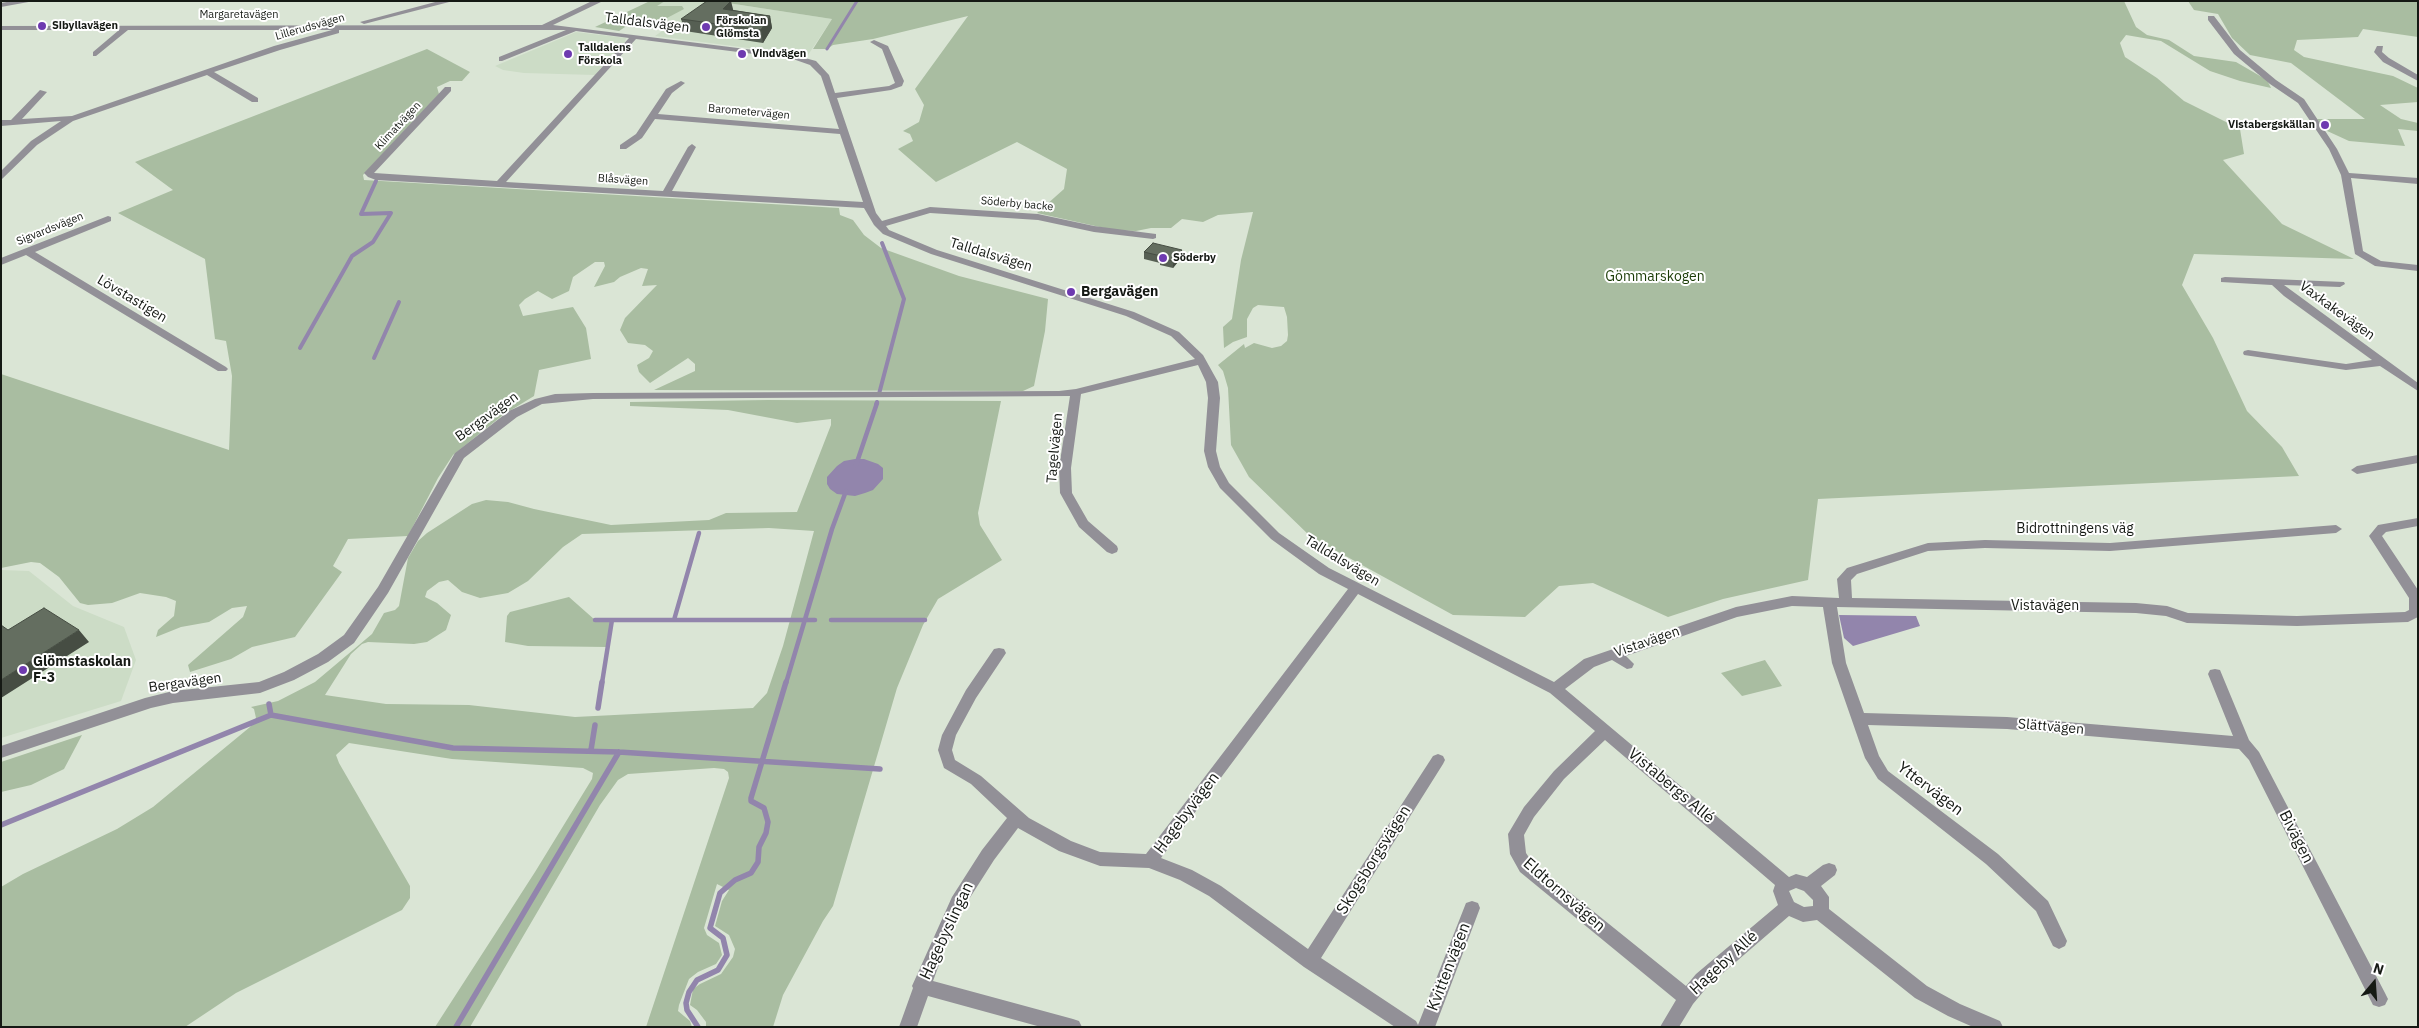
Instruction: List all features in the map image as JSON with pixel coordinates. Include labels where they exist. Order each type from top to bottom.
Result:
[{"type":"street","points":[[1,5],[30,1]]},
{"type":"street","name":"Lillerudsvägen","points":[[1,122],[73,118],[277,48],[449,1]]},
{"type":"street","points":[[544,26],[599,1]]},
{"type":"street","points":[[2211,18],[2237,52],[2273,82],[2301,101],[2334,149],[2346,175],[2358,252],[2372,261],[2418,268]]},
{"type":"street","name":"Talldalsvägen","points":[[352,27],[544,26],[803,60],[821,69],[832,96],[871,213],[886,232],[912,244],[1151,322],[1175,334],[1202,361],[1213,390],[1211,459],[1224,485],[1275,536],[1324,571],[1555,689]]},
{"type":"street","points":[[96,54],[127,27]]},
{"type":"street","name":"Margaretavägen","points":[[1,28],[352,27]]},
{"type":"street","points":[[502,59],[575,29]]},
{"type":"street","points":[[500,183],[634,37]]},
{"type":"street","points":[[832,96],[891,88],[899,84],[900,81],[885,48],[874,42]]},
{"type":"street","points":[[2380,48],[2378,52],[2386,60],[2418,79]]},
{"type":"street","points":[[208,72],[255,100]]},
{"type":"street","points":[[623,148],[639,136],[669,92],[682,83]]},
{"type":"street","name":"Klimatvägen","points":[[376,177],[369,172],[448,89]]},
{"type":"street","points":[[14,122],[43,92]]},
{"type":"street","name":"Barometervägen","points":[[652,116],[844,132]]},
{"type":"street","points":[[1,177],[34,143],[73,118]]},
{"type":"street","points":[[666,194],[692,147]]},
{"type":"street","points":[[2346,175],[2418,181]]},
{"type":"street","name":"Blåsvägen","points":[[376,177],[868,205]]},
{"type":"street","name":"Söderby backe","points":[[879,225],[930,210],[1038,217],[1094,229],[1153,236]]},
{"type":"street","name":"Sigvardsvägen","points":[[1,262],[108,218]]},
{"type":"street","name":"Lövstastigen","points":[[28,252],[222,369]]},
{"type":"street","name":"Vaxkakevägen","points":[[2225,280],[2340,284]]},
{"type":"street","name":"Vaxkakevägen","points":[[2276,282],[2288,294],[2418,388]]},
{"type":"street","points":[[2248,353],[2346,368],[2382,362]]},
{"type":"street","name":"Bergavägen","points":[[1,752],[150,702],[173,697],[260,687],[289,676],[323,658],[349,638],[383,590],[459,456],[513,414],[539,401],[555,398],[593,396],[1036,394],[1076,392],[1202,361]]},
{"type":"street","name":"Tagelvägen","points":[[1076,392],[1065,468],[1066,493],[1083,524],[1112,549]]},
{"type":"street","points":[[2356,470],[2418,459]]},
{"type":"street","name":"Vistavägen","points":[[1555,689],[1589,663],[1736,612],[1792,601],[2136,608],[2167,611],[2187,618],[2297,621],[2408,617],[2416,612],[2416,598],[2375,536],[2382,528],[2418,522]]},
{"type":"street","name":"Bidrottningens väg","points":[[1846,603],[1844,579],[1852,572],[1928,547],[1985,544],[2110,547],[2336,529]]},
{"type":"street","name":"Hagebyvägen","points":[[1356,588],[1150,861],[1203,883],[1310,961],[1410,1027]]},
{"type":"street","name":"Yttervägen","points":[[1828,601],[1839,663],[1872,758],[1883,775],[1979,848],[2042,906],[2059,942]]},
{"type":"street","points":[[999,653],[957,716],[949,735],[946,757],[949,764],[976,780],[1017,818],[1044,836],[1084,854],[1117,861],[1150,861]]},
{"type":"street","points":[[1614,654],[1627,664]]},
{"type":"street","name":"Bivägen","points":[[2215,674],[2243,743],[2254,756],[2379,999]]},
{"type":"street","name":"Vistabergs Allé","points":[[1555,689],[1786,884]]},
{"type":"street","name":"Slättvägen","points":[[1859,719],[2007,723],[2243,743]]},
{"type":"street","name":"Eldtornsvägen","points":[[1605,730],[1557,777],[1529,812],[1516,834],[1518,854],[1526,867],[1687,998]]},
{"type":"street","name":"Skogsborgsvägen","points":[[1310,961],[1438,760]]},
{"type":"street","name":"Hagebyslingan","points":[[908,1027],[921,986],[958,902],[973,877],[1017,818]]},
{"type":"street","points":[[1809,885],[1829,870]]},
{"type":"street","points":[[1796,881],[1809,885],[1821,897],[1822,903],[1819,911],[1808,915],[1796,912],[1788,907],[1782,897],[1782,891],[1786,884],[1796,881]]},
{"type":"street","name":"Hageby Allé","points":[[1669,1027],[1687,998],[1702,980],[1788,907]]},
{"type":"street","name":"Kvittenvägen","points":[[1426,1027],[1472,908]]},
{"type":"street","points":[[1819,911],[1921,992],[1954,1010],[1994,1027]]},
{"type":"street","points":[[921,986],[1073,1027]]},
{"type":"shaded area","points":[[665,1],[715,1],[832,19],[806,58],[788,53],[655,36],[669,26],[646,23],[667,18],[655,6]]},
{"type":"shaded area","name":"Talldalens Förskola","points":[[576,32],[626,38],[625,42],[595,75],[524,73],[503,70],[495,66]]},
{"type":"shaded area","points":[[864,459],[878,464],[883,468],[883,479],[873,490],[865,493],[855,496],[837,494],[827,484],[827,477],[844,461]]},
{"type":"shaded area","points":[[1,570],[29,571],[73,606],[124,627],[136,660],[121,701],[1,738]]},
{"type":"shaded area","points":[[1839,615],[1916,616],[1920,626],[1853,646],[1844,638]]},
{"type":"green space","points":[[650,1],[665,1],[657,6],[682,6],[684,9],[667,18],[646,23],[634,21],[619,31],[595,27]]},
{"type":"green space","name":"Gömmarskogen","points":[[715,1],[2124,1],[2136,27],[2147,35],[2169,40],[2194,56],[2236,62],[2267,80],[2271,88],[2240,81],[2210,71],[2161,41],[2126,35],[2120,43],[2125,57],[2157,78],[2184,101],[2240,129],[2244,154],[2223,160],[2282,224],[2354,259],[2194,254],[2182,285],[2213,338],[2247,411],[2282,447],[2299,476],[1818,499],[1808,580],[1723,599],[1668,617],[1593,583],[1559,586],[1525,617],[1453,615],[1311,537],[1249,477],[1231,445],[1228,388],[1223,371],[1218,365],[1244,344],[1245,348],[1254,343],[1272,348],[1281,346],[1287,341],[1288,335],[1287,317],[1284,307],[1258,305],[1253,308],[1247,319],[1247,337],[1233,342],[1224,348],[1223,327],[1232,319],[1241,260],[1253,212],[1218,215],[1203,222],[1182,219],[1171,228],[1151,228],[1136,231],[1113,230],[1037,213],[1064,189],[1067,169],[1017,142],[936,182],[898,149],[913,141],[910,134],[903,131],[919,122],[924,105],[915,89],[968,16],[873,39],[833,45],[827,49],[813,49],[832,19]]},
{"type":"green space","points":[[2188,1],[2418,1],[2418,37],[2363,29],[2358,37],[2297,40],[2294,50],[2304,57],[2393,76],[2418,88],[2418,102],[2380,105],[2401,119],[2418,123],[2418,131],[2398,129],[2405,146],[2349,141],[2325,130],[2317,119],[2365,119],[2291,63],[2250,55],[2232,38],[2218,14],[2194,10]]},
{"type":"green space","points":[[427,49],[470,72],[462,81],[450,81],[437,87],[439,94],[363,175],[364,180],[839,208],[840,215],[853,220],[864,235],[881,248],[959,276],[1048,299],[1045,331],[1034,386],[1023,391],[654,390],[695,371],[695,364],[688,358],[650,383],[639,372],[637,365],[649,358],[653,351],[645,345],[628,343],[620,330],[625,318],[657,285],[642,286],[648,269],[641,268],[620,277],[614,282],[594,287],[605,266],[604,262],[595,262],[573,277],[569,291],[552,299],[538,291],[519,305],[523,316],[573,307],[586,328],[591,359],[539,370],[534,396],[503,415],[453,455],[438,478],[408,536],[348,539],[333,566],[342,572],[295,637],[252,647],[231,659],[190,672],[188,665],[243,617],[247,606],[232,608],[209,622],[181,627],[156,637],[158,630],[174,616],[176,601],[166,597],[140,593],[112,603],[88,605],[80,603],[59,577],[40,563],[31,562],[1,568],[1,374],[229,450],[232,376],[226,341],[215,339],[205,259],[118,213],[173,190],[135,162]]},
{"type":"green space","points":[[768,400],[1001,401],[978,513],[980,525],[1002,560],[938,599],[923,625],[897,688],[833,906],[783,995],[773,1027],[706,1027],[706,1022],[697,1010],[690,1005],[693,989],[721,974],[733,957],[735,949],[729,935],[715,926],[722,901],[729,890],[717,884],[704,928],[707,935],[719,943],[722,955],[716,964],[698,972],[689,979],[678,1011],[690,1021],[692,1027],[646,1027],[729,778],[728,772],[724,769],[714,768],[628,774],[618,780],[600,805],[470,1027],[435,1027],[535,872],[592,779],[593,773],[583,768],[452,759],[349,743],[336,755],[410,886],[410,898],[402,910],[236,993],[185,1027],[1,1027],[1,887],[23,874],[117,829],[153,807],[250,727],[256,718],[254,709],[251,707],[278,701],[315,682],[372,634],[384,613],[395,610],[399,606],[408,558],[418,541],[427,533],[472,504],[486,500],[508,502],[611,525],[709,520],[726,513],[797,512],[831,425],[831,419],[797,423],[728,410],[630,406],[630,402]],"holes":[[[769,528],[814,531],[783,646],[767,693],[753,708],[575,717],[469,705],[386,704],[325,695],[351,654],[362,644],[368,642],[414,644],[427,642],[446,630],[451,615],[437,603],[425,597],[427,591],[439,582],[448,580],[462,592],[480,598],[508,593],[528,581],[563,547],[582,534]]]},
{"type":"green space","points":[[569,597],[595,620],[612,620],[607,647],[528,646],[505,642],[507,616],[510,612]]},
{"type":"green space","points":[[1765,660],[1782,686],[1742,696],[1721,673]]},
{"type":"green space","points":[[82,735],[64,769],[31,785],[1,792],[1,762]]},
{"type":"building","points":[[707,1],[731,1],[723,9],[770,16],[761,30],[681,19]]},
{"type":"building","points":[[1153,243],[1182,250],[1173,261],[1160,258],[1161,256],[1144,252]]},
{"type":"building","points":[[44,608],[79,630],[1,680],[1,625],[8,630]]},
{"type":"waterway","points":[[827,49],[857,1]]},
{"type":"waterway","points":[[300,348],[352,256],[373,242],[391,213],[361,214],[376,181]]},
{"type":"waterway","points":[[879,394],[904,299],[882,243]]},
{"type":"waterway","points":[[374,358],[399,302]]},
{"type":"waterway","points":[[856,465],[877,403]]},
{"type":"waterway","points":[[805,620],[832,529],[846,491]]},
{"type":"waterway","points":[[674,620],[699,533]]},
{"type":"waterway","points":[[595,620],[612,620]]},
{"type":"waterway","points":[[602,683],[612,620]]},
{"type":"waterway","points":[[612,620],[674,620]]},
{"type":"waterway","points":[[674,620],[805,620]]},
{"type":"waterway","points":[[786,683],[805,620]]},
{"type":"waterway","points":[[805,620],[815,620]]},
{"type":"waterway","points":[[831,620],[925,620]]},
{"type":"waterway","points":[[598,708],[602,682]]},
{"type":"waterway","points":[[762,761],[786,682]]},
{"type":"waterway","points":[[269,704],[271,715]]},
{"type":"waterway","points":[[1,825],[271,715]]},
{"type":"waterway","points":[[271,715],[453,748],[619,752]]},
{"type":"waterway","points":[[591,750],[595,725]]},
{"type":"waterway","points":[[456,1027],[619,752]]},
{"type":"waterway","points":[[619,752],[762,761]]},
{"type":"waterway","points":[[698,1027],[687,1010],[686,1003],[689,992],[697,980],[718,970],[727,955],[723,938],[710,928],[720,893],[735,880],[751,873],[758,862],[759,847],[766,833],[768,822],[764,808],[751,801],[762,761]]},
{"type":"waterway","points":[[762,761],[880,769]]},
{"type":"place","name":"Sibyllavägen","points":[[42,26]]},
{"type":"place","name":"Förskolan Glömsta","points":[[706,27]]},
{"type":"place","name":"Talldalens Förskola","points":[[568,54]]},
{"type":"place","name":"Vindvägen","points":[[742,54]]},
{"type":"place","name":"Vistabergskällan","points":[[2325,125]]},
{"type":"place","name":"Söderby","points":[[1163,258]]},
{"type":"place","name":"Bergavägen","points":[[1071,292]]},
{"type":"place","name":"Glömstaskolan F-3","points":[[23,670]]}]
